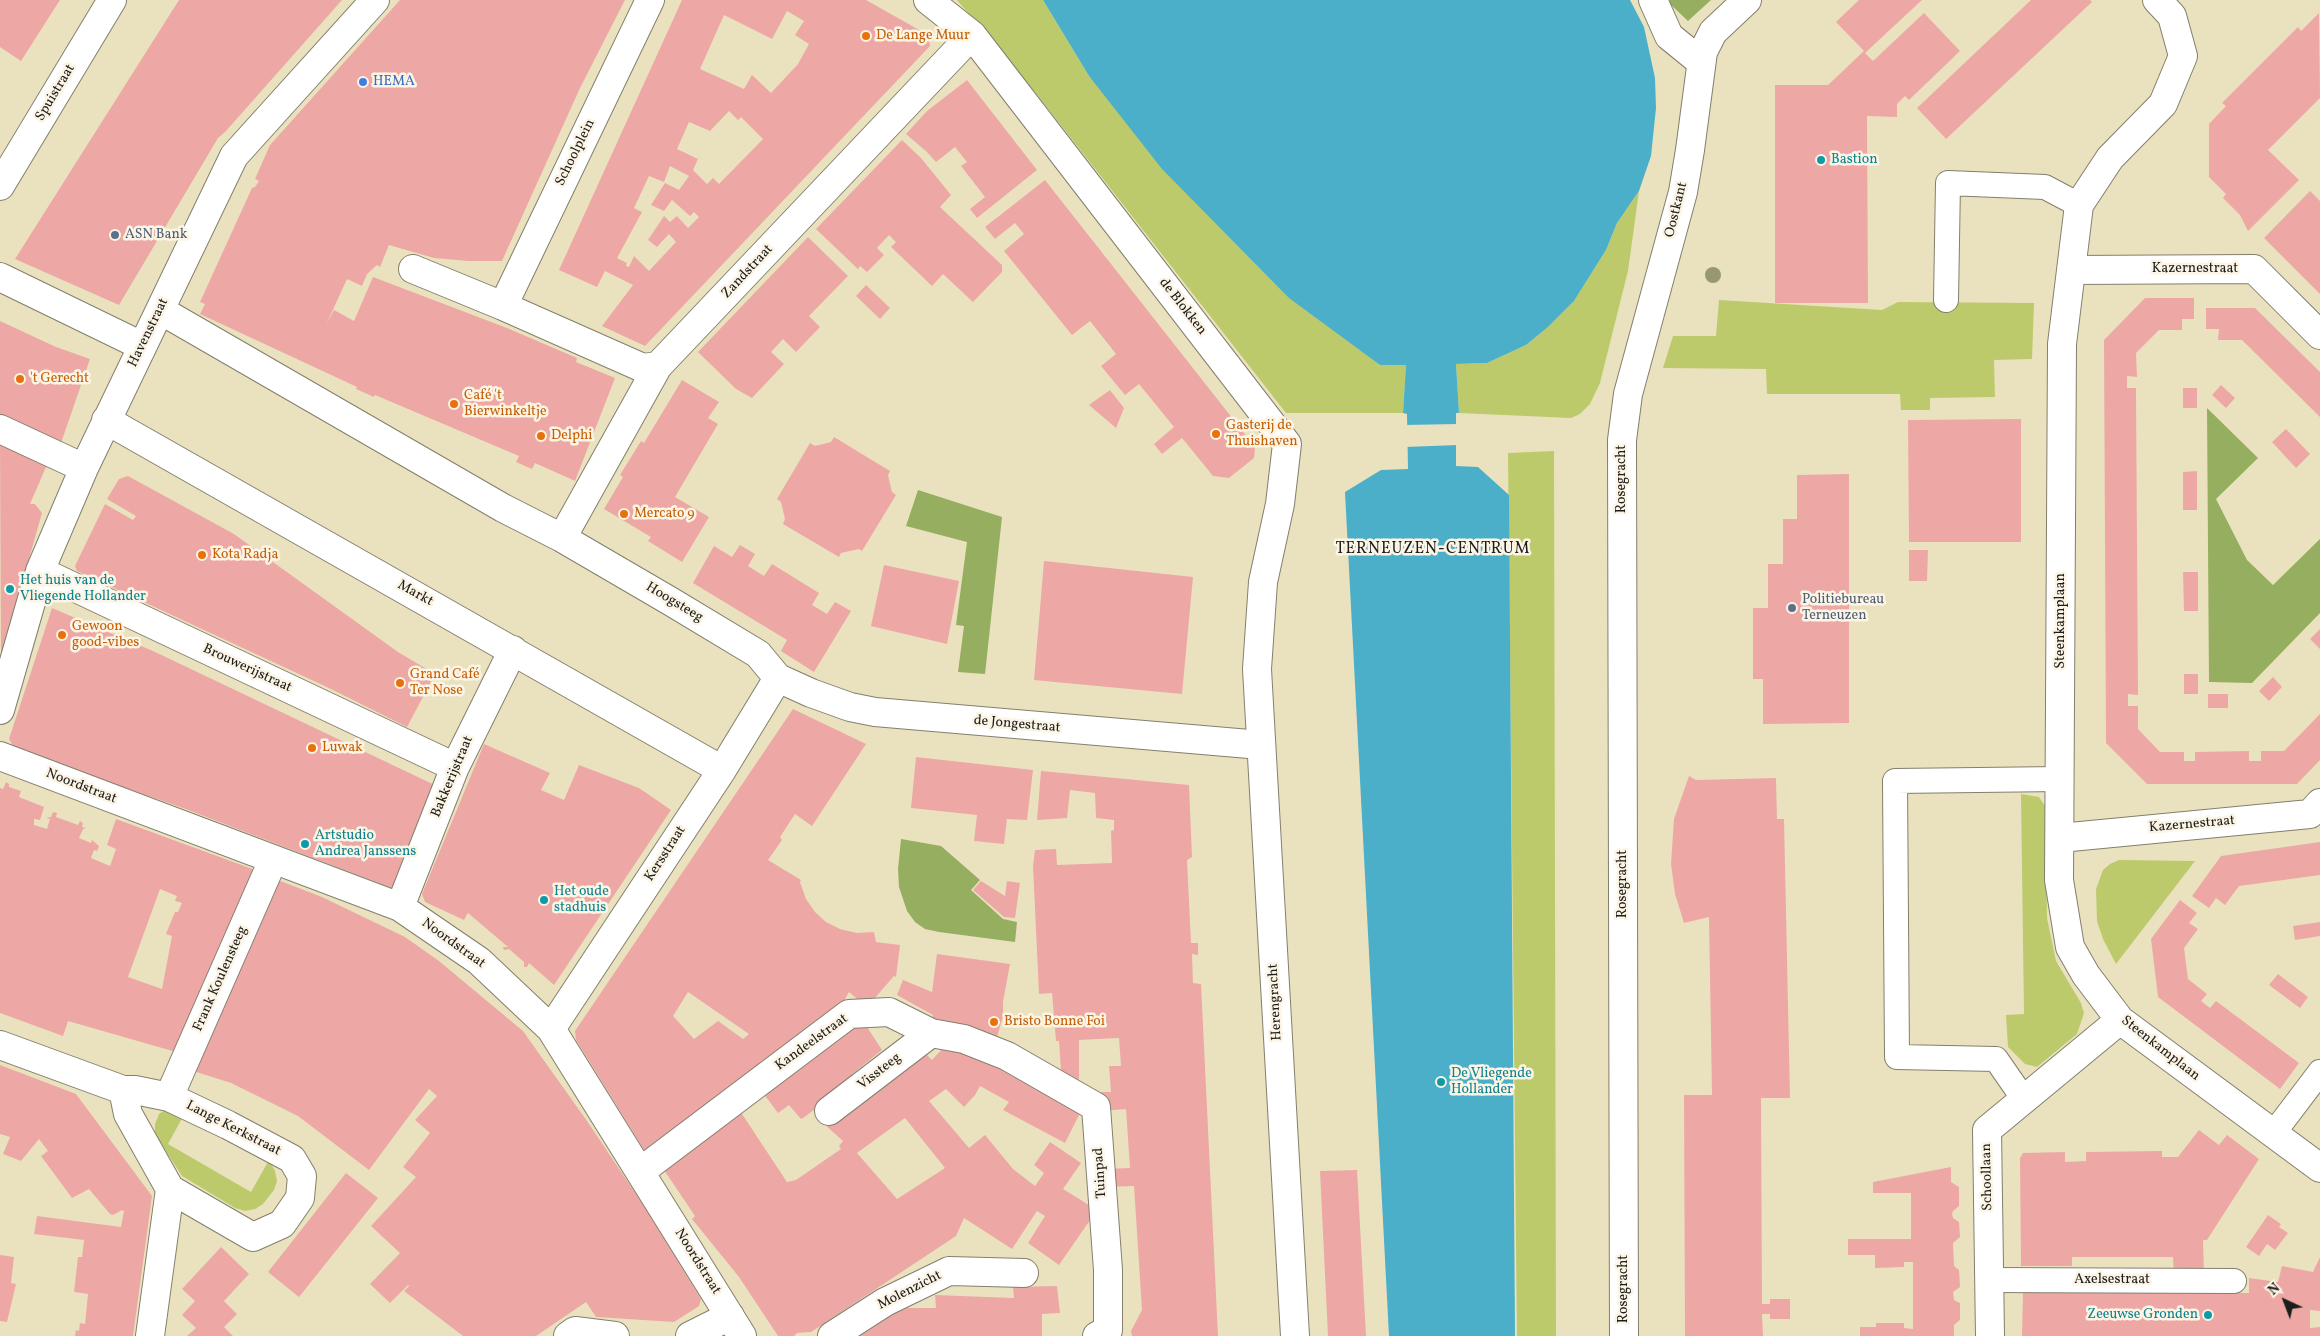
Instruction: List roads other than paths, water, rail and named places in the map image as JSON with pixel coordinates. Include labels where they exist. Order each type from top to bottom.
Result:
[{"type":"street","name":"Spuistraat","points":[[0,186],[112,0]]},
{"type":"street","name":"Havenstraat","points":[[0,710],[40,571],[106,420],[234,156],[375,0]]},
{"type":"street","name":"Schoolplein","points":[[503,306],[650,0]]},
{"type":"street","name":"de Blokken","points":[[928,0],[972,35],[1287,444],[1280,504],[1263,582],[1258,669]]},
{"type":"street","points":[[1653,0],[1669,36],[1701,62]]},
{"type":"street","name":"Oostkant","points":[[1623,432],[1628,394],[1683,192],[1701,62],[1713,32],[1747,0]]},
{"type":"street","name":"Steenkamplaan","points":[[2157,0],[2172,16],[2183,56],[2163,104],[2110,158],[2079,205],[2062,344],[2059,880],[2070,947],[2086,975],[2120,1020],[2320,1168]]},
{"type":"street","name":"Zandstraat","points":[[562,538],[658,366],[972,35]]},
{"type":"street","name":"Kazernestraat","points":[[2072,270],[2254,269],[2320,336]]},
{"type":"street","points":[[413,270],[503,306],[643,368],[658,366]]},
{"type":"street","points":[[0,278],[142,346]]},
{"type":"street","points":[[160,310],[504,508],[562,538]]},
{"type":"street","name":"Markt","points":[[106,420],[722,770]]},
{"type":"street","points":[[0,429],[84,468]]},
{"type":"street","name":"Rosegracht","points":[[1623,432],[1624,1336]]},
{"type":"street","name":"Hoogsteeg","points":[[562,538],[758,654],[778,678]]},
{"type":"street","name":"Brouwerijstraat","points":[[40,571],[455,767]]},
{"type":"street","name":"Bakkerijstraat","points":[[400,907],[455,767],[513,650]]},
{"type":"street","name":"Herengracht","points":[[1258,669],[1295,1336]]},
{"type":"street","name":"de Jongestraat","points":[[778,678],[811,693],[850,707],[875,712],[1261,745]]},
{"type":"street","name":"Kersstraat","points":[[551,1029],[722,770],[778,678]]},
{"type":"street","name":"Noordstraat","points":[[0,756],[400,907],[479,961],[551,1029],[736,1326]]},
{"type":"street","name":"Kazernestraat","points":[[2060,838],[2310,814],[2320,803]]},
{"type":"street","name":"Frank Koulensteeg","points":[[169,1097],[273,860]]},
{"type":"street","name":"Kandeelstraat","points":[[641,1171],[849,1014],[889,1012],[930,1033],[964,1039],[1007,1056]]},
{"type":"street","name":"Schoollaan","points":[[1990,1336],[1987,1130],[2023,1098],[2120,1020]]},
{"type":"street","name":"Vissteeg","points":[[830,1111],[930,1033]]},
{"type":"street","name":"Lange Kerkstraat","points":[[0,1045],[123,1090],[136,1090],[169,1097],[228,1124],[292,1159],[302,1176],[300,1198],[282,1224],[253,1237],[170,1189]]},
{"type":"street","name":"Tuinpad","points":[[1007,1056],[1096,1107],[1108,1270],[1108,1330],[1097,1336]]},
{"type":"street","points":[[123,1090],[128,1114],[170,1189],[150,1336]]},
{"type":"street","name":"Molenzicht","points":[[832,1336],[884,1302],[949,1271],[1024,1273]]},
{"type":"street","points":[[690,1336],[736,1326]]},
{"type":"street","points":[[568,1336],[575,1331],[615,1336]]},
{"type":"lane","points":[[1946,300],[1948,183],[2045,187],[2079,205]]},
{"type":"lane","points":[[2023,1098],[1996,1059],[1897,1057],[1895,781],[2060,779]]},
{"type":"lane","points":[[2273,1134],[2320,1072]]},
{"type":"lane","name":"Axelsestraat","points":[[1990,1280],[2234,1281]]},
{"type":"water","points":[[1043,0],[1630,0],[1644,27],[1655,78],[1656,108],[1651,156],[1639,191],[1617,223],[1606,250],[1574,301],[1548,327],[1526,345],[1487,363],[1456,364],[1459,413],[1456,413],[1456,466],[1478,467],[1509,495],[1515,1336],[1389,1336],[1345,492],[1381,470],[1408,469],[1407,414],[1403,413],[1406,365],[1380,365],[1289,298],[1162,169],[1089,76]]},
{"type":"place","name":"De Lange Muur","points":[[866,36]]},
{"type":"place","name":"HEMA","points":[[363,82]]},
{"type":"place","name":"Bastion","points":[[1821,160]]},
{"type":"place","name":"ASN Bank","points":[[115,235]]},
{"type":"place","name":"'t Gerecht","points":[[20,379]]},
{"type":"place","name":"Café 't Bierwinkeltje","points":[[454,404]]},
{"type":"place","name":"Gasterij de Thuishaven","points":[[1216,434]]},
{"type":"place","name":"Delphi","points":[[541,436]]},
{"type":"place","name":"Mercato 9","points":[[624,514]]},
{"type":"place","name":"Kota Radja","points":[[202,555]]},
{"type":"place","name":"Het huis van de Vliegende Hollander","points":[[10,589]]},
{"type":"place","name":"Politiebureau Terneuzen","points":[[1792,608]]},
{"type":"place","name":"Gewoon good-vibes","points":[[62,635]]},
{"type":"place","name":"Grand Café Ter Nose","points":[[400,683]]},
{"type":"place","name":"Luwak","points":[[312,748]]},
{"type":"place","name":"Artstudio Andrea Janssens","points":[[305,844]]},
{"type":"place","name":"Het oude stadhuis","points":[[544,900]]},
{"type":"place","name":"Bristo Bonne Foi","points":[[994,1022]]},
{"type":"place","name":"De Vliegende Hollander","points":[[1441,1082]]},
{"type":"place","name":"Zeeuwse Gronden","points":[[2208,1315]]},
{"type":"district","name":"TERNEUZEN-CENTRUM","points":[[1433,550]]}]
